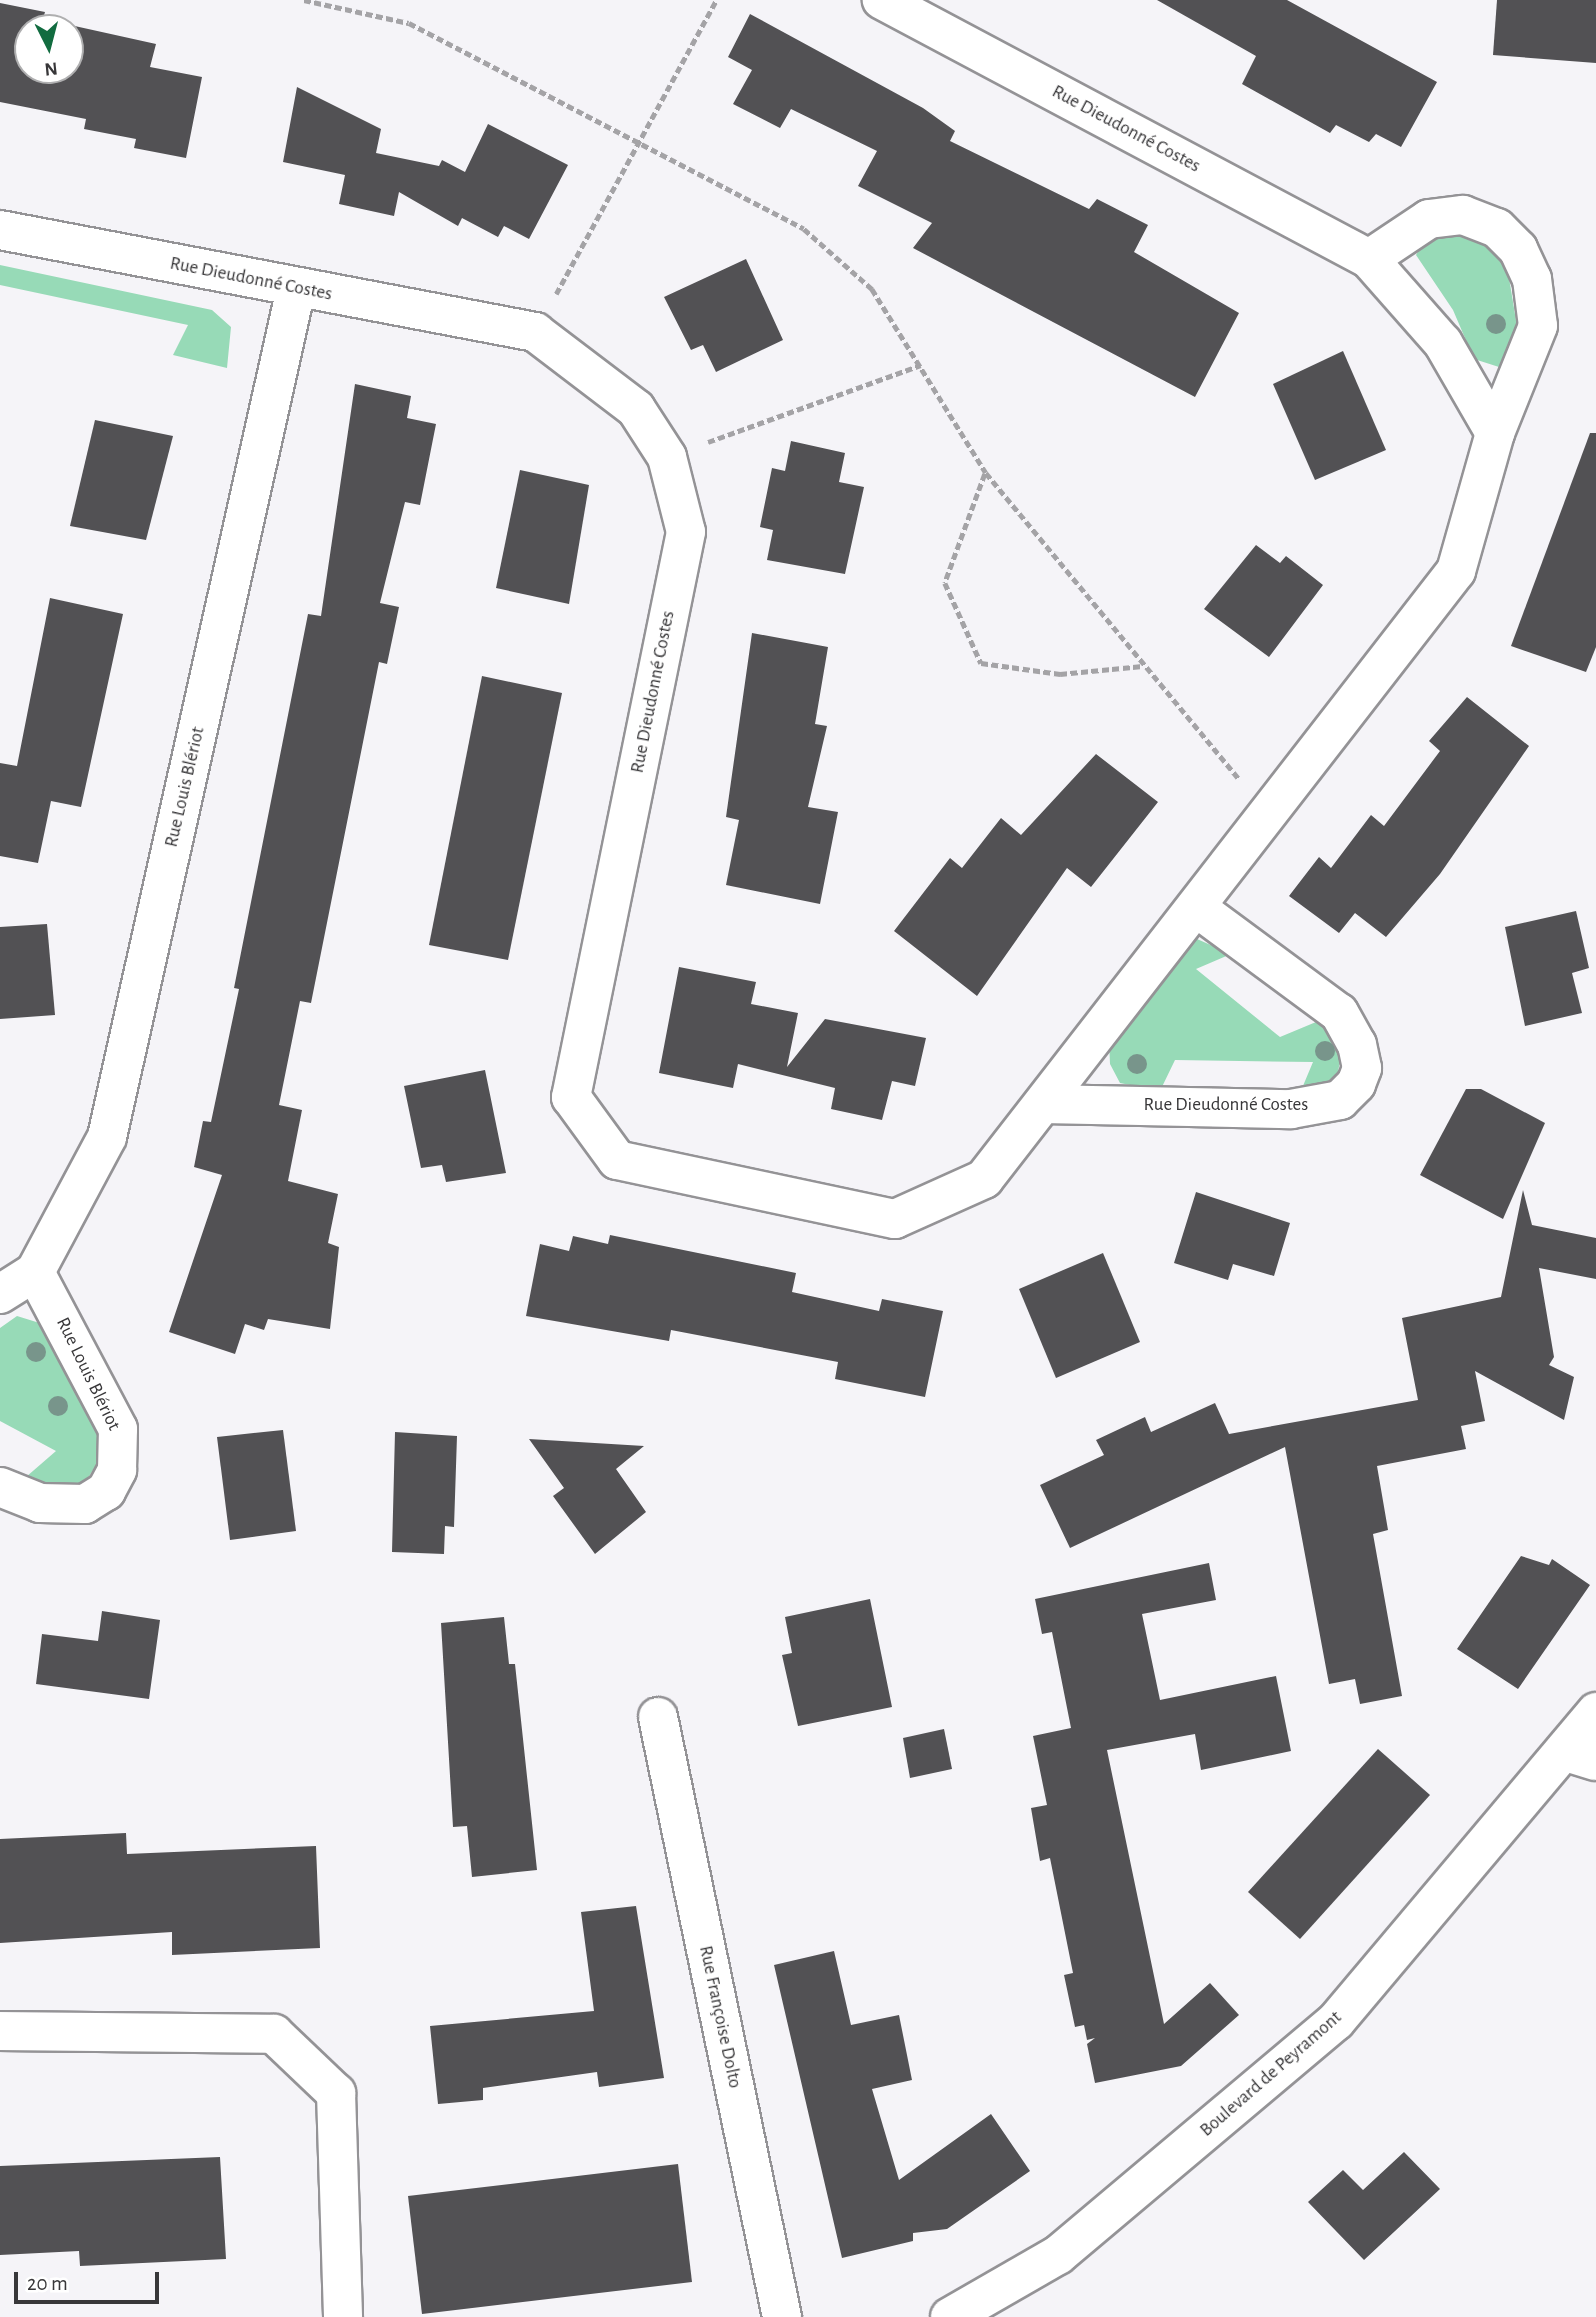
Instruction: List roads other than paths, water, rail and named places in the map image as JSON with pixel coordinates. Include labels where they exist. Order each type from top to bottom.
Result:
[{"type":"street","name":"Rue Dieudonné Costes","points":[[882,0],[1369,259],[1443,343],[1495,433]]},
{"type":"street","name":"Rue Dieudonné Costes","points":[[0,230],[296,289],[535,332],[635,409],[667,457],[686,532],[571,1097],[617,1160],[895,1219],[984,1179],[1456,571],[1495,433],[1538,326],[1532,279],[1518,249],[1497,228],[1463,215],[1429,219],[1369,259]]},
{"type":"street","name":"Rue Louis Blériot","points":[[0,1487],[40,1503],[85,1504],[106,1491],[117,1470],[118,1429],[36,1272],[107,1137],[296,289]]},
{"type":"street","name":"Rue Dieudonné Costes","points":[[1043,1104],[1291,1109],[1339,1100],[1356,1084],[1362,1068],[1357,1045],[1339,1013],[1196,907]]},
{"type":"street","points":[[0,1294],[36,1272]]},
{"type":"street","name":"Boulevard de Peyramont","points":[[950,2317],[1058,2255],[1336,2021],[1581,1757],[1596,1712]]},
{"type":"street","name":"Rue Françoise Dolto","points":[[658,1717],[782,2317]]},
{"type":"street","points":[[0,2031],[274,2034],[336,2093],[343,2317]]}]
